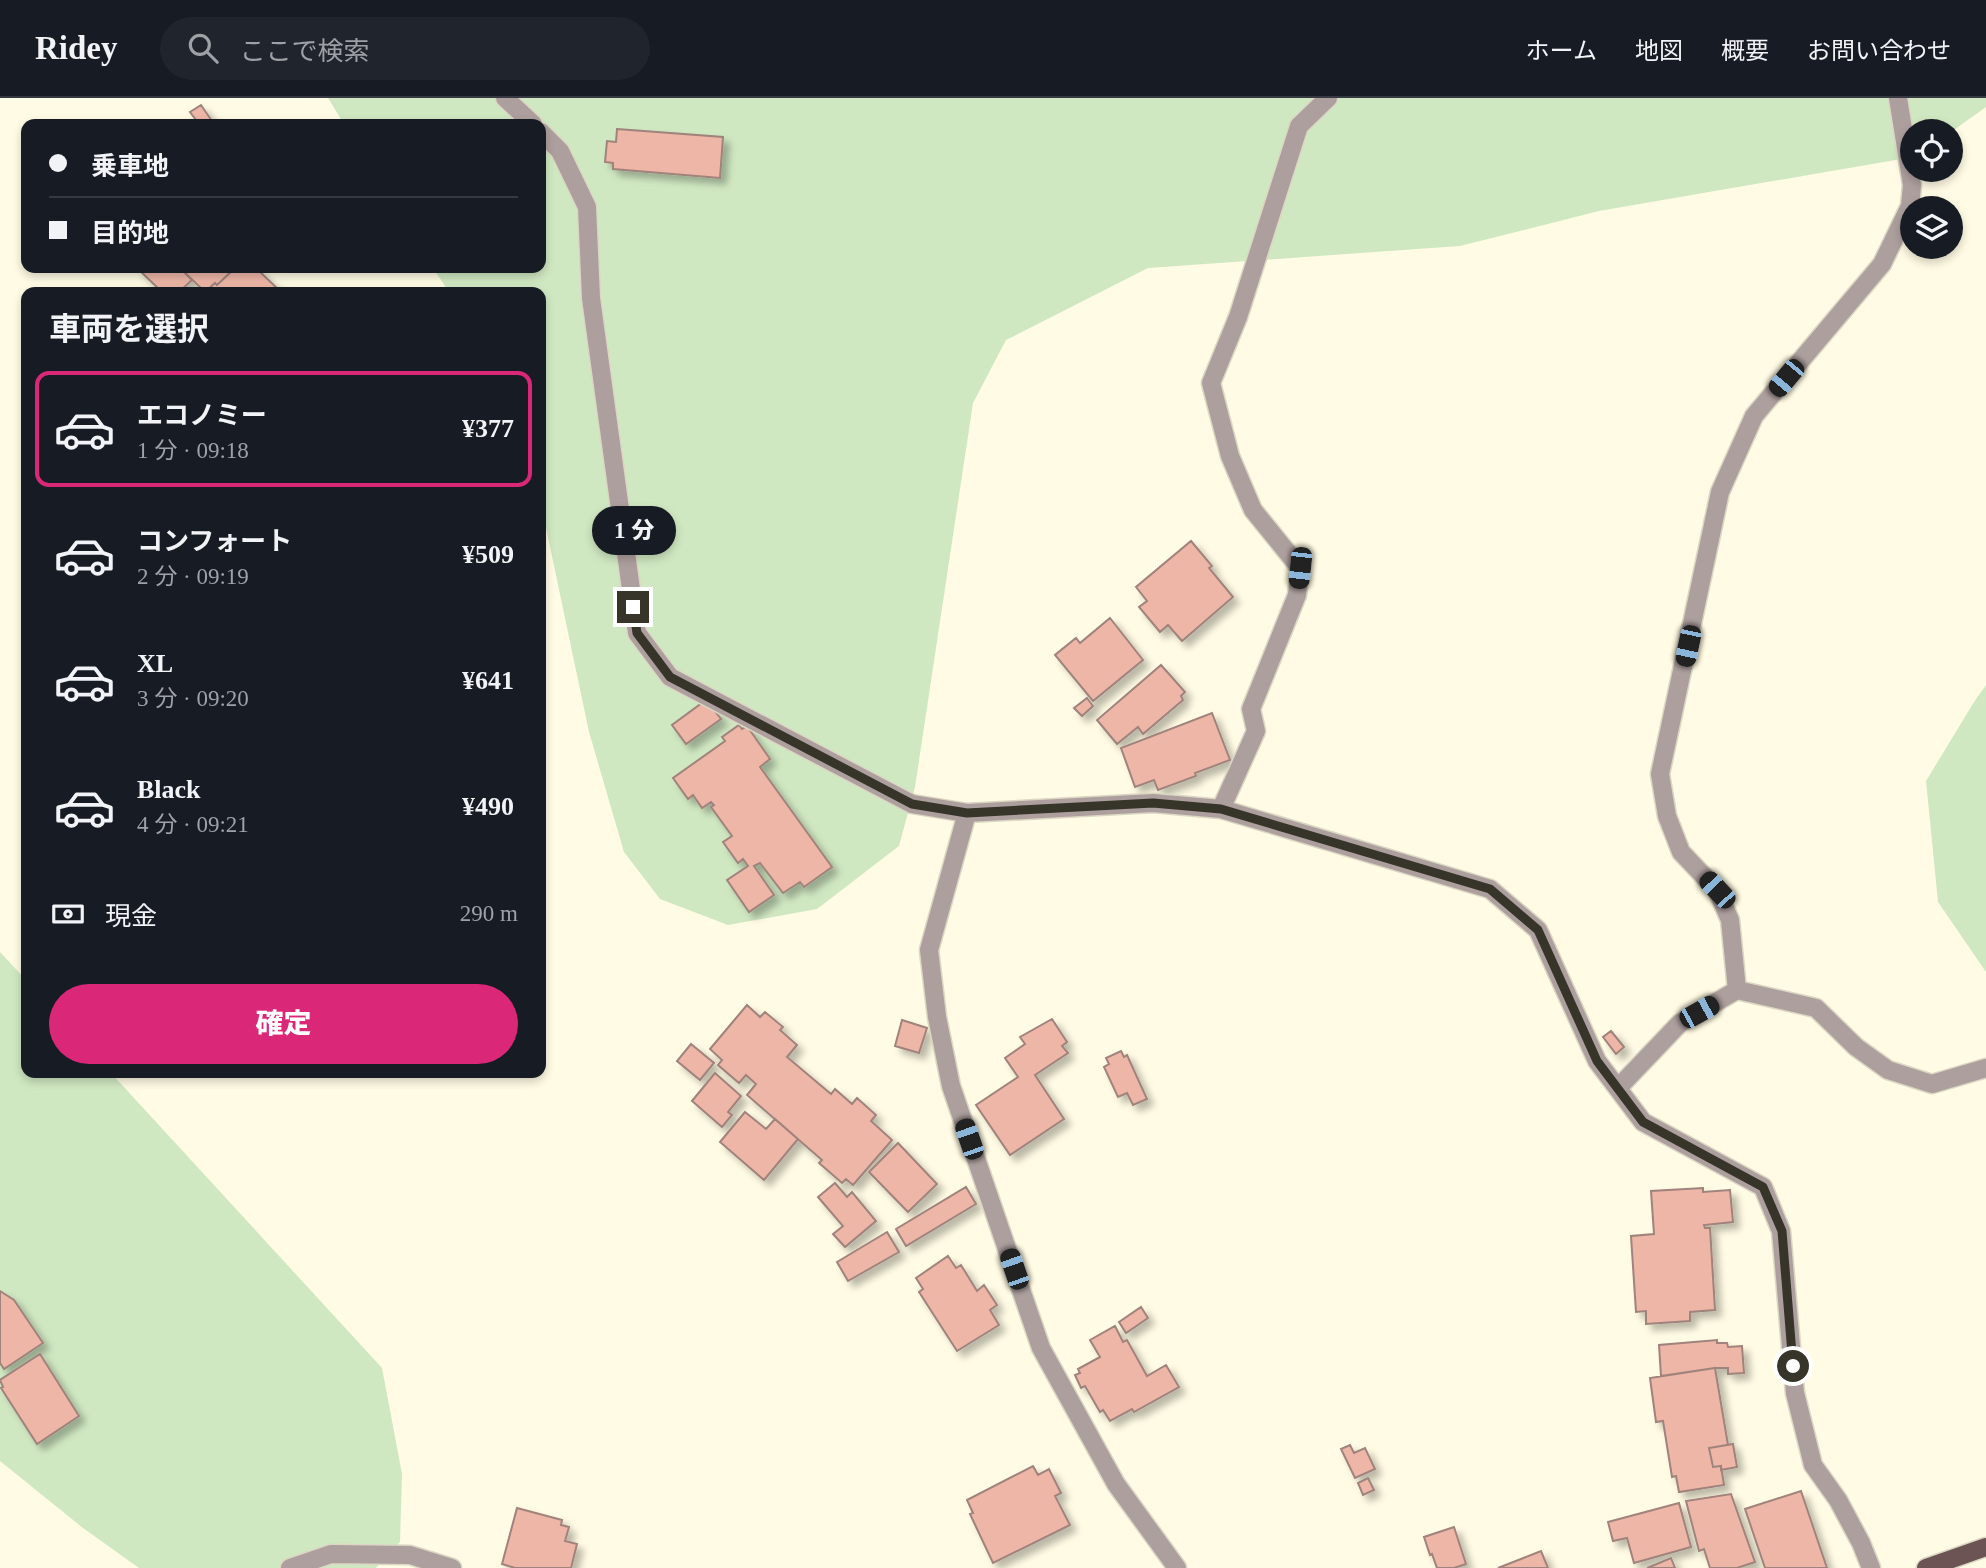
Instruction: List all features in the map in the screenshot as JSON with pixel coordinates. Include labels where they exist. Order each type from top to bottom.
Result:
[{"type":"main road","points":[[1926,1568],[1986,1547]]},
{"type":"street","points":[[505,98],[528,119]]},
{"type":"street","points":[[1221,809],[1256,731],[1251,709],[1297,595],[1300,568],[1253,510],[1230,456],[1211,383],[1238,317],[1299,126],[1328,98]]},
{"type":"street","points":[[1737,990],[1730,920],[1717,890],[1681,852],[1667,816],[1660,774],[1720,492],[1754,416],[1882,264],[1910,206],[1912,185],[1898,98]]},
{"type":"street","points":[[546,137],[560,151],[587,207],[591,298],[637,633],[670,677],[912,804],[967,813],[1153,803],[1221,809],[1490,889],[1538,930],[1597,1061],[1643,1122],[1763,1187],[1782,1231],[1795,1394],[1813,1465],[1838,1500],[1871,1568]]},
{"type":"street","points":[[967,813],[929,950],[937,1017],[951,1086],[1041,1348],[1116,1484],[1177,1568]]},
{"type":"street","points":[[1618,1088],[1680,1023],[1737,990],[1816,1008],[1856,1047],[1888,1070],[1932,1084],[1986,1068]]},
{"type":"street","points":[[290,1568],[331,1554],[410,1555],[452,1568]]},
{"type":"green space","points":[[328,98],[1986,98],[1986,107],[1963,123],[1963,119],[1900,119],[1900,159],[1599,211],[1460,246],[1148,268],[1006,340],[973,403],[915,787],[899,846],[817,909],[728,925],[660,899],[624,852],[589,732],[546,528],[546,287],[446,287],[436,273],[546,273],[546,119],[341,119]]},
{"type":"green space","points":[[1986,685],[1986,972],[1938,902],[1926,781]]},
{"type":"green space","points":[[0,952],[21,975],[21,1078],[116,1078],[382,1368],[402,1474],[400,1542],[376,1568],[139,1568],[83,1528],[0,1461]]},
{"type":"building","points":[[201,105],[211,119],[195,119],[190,112]]},
{"type":"building","points":[[617,129],[723,137],[720,178],[613,169],[613,163],[605,162],[607,141],[616,142]]},
{"type":"building","points":[[142,273],[185,273],[192,280],[184,287],[157,287]]},
{"type":"building","points":[[185,273],[230,273],[217,285],[215,283],[211,287],[200,287]]},
{"type":"building","points":[[230,273],[261,273],[276,287],[211,287],[215,283],[217,285]]},
{"type":"building","points":[[1191,541],[1233,597],[1182,641],[1168,625],[1160,632],[1139,607],[1147,601],[1136,587]]},
{"type":"building","points":[[1110,618],[1143,660],[1093,701],[1055,655],[1076,638],[1080,643]]},
{"type":"building","points":[[1161,665],[1185,692],[1181,696],[1183,700],[1143,734],[1138,727],[1117,744],[1097,720]]},
{"type":"building","points":[[1087,698],[1093,706],[1082,716],[1074,708]]},
{"type":"building","points":[[706,700],[721,719],[686,744],[672,725]]},
{"type":"building","points":[[1212,713],[1230,760],[1158,790],[1154,780],[1135,787],[1121,748]]},
{"type":"building","points":[[739,725],[742,729],[747,726],[770,759],[760,767],[832,867],[804,887],[800,882],[783,893],[760,863],[754,866],[774,895],[749,912],[727,880],[748,866],[743,859],[738,863],[723,842],[732,836],[711,807],[714,805],[711,802],[702,808],[693,795],[688,799],[673,778],[725,741],[722,737]]},
{"type":"building","points":[[747,1005],[760,1017],[765,1012],[783,1027],[780,1030],[797,1045],[787,1057],[831,1094],[835,1089],[852,1104],[857,1098],[876,1115],[871,1121],[892,1140],[853,1185],[846,1179],[842,1183],[819,1163],[822,1160],[747,1095],[756,1084],[746,1075],[739,1083],[718,1065],[722,1060],[710,1049]]},
{"type":"building","points":[[1052,1019],[1067,1042],[1062,1046],[1068,1053],[1035,1075],[1064,1119],[1010,1155],[976,1105],[1018,1077],[1005,1058],[1025,1044],[1020,1037]]},
{"type":"building","points":[[902,1020],[927,1028],[919,1053],[895,1046]]},
{"type":"building","points":[[1611,1031],[1624,1047],[1616,1054],[1603,1037]]},
{"type":"building","points":[[691,1044],[714,1063],[700,1080],[677,1061]]},
{"type":"building","points":[[1121,1051],[1124,1057],[1127,1055],[1147,1099],[1133,1105],[1127,1093],[1118,1097],[1104,1067],[1109,1064],[1106,1058]]},
{"type":"building","points":[[715,1073],[741,1096],[728,1112],[732,1115],[722,1127],[692,1101]]},
{"type":"building","points":[[745,1112],[766,1129],[775,1119],[798,1139],[764,1180],[720,1142]]},
{"type":"building","points":[[898,1143],[937,1184],[908,1212],[869,1172]]},
{"type":"building","points":[[835,1183],[847,1197],[852,1192],[876,1221],[845,1247],[833,1234],[843,1226],[818,1197]]},
{"type":"building","points":[[966,1187],[976,1204],[906,1246],[896,1229]]},
{"type":"building","points":[[1703,1188],[1703,1192],[1730,1190],[1733,1222],[1704,1225],[1705,1228],[1710,1228],[1715,1310],[1690,1312],[1690,1321],[1646,1324],[1646,1311],[1636,1312],[1631,1236],[1654,1234],[1651,1191]]},
{"type":"building","points":[[887,1232],[899,1252],[848,1281],[837,1262]]},
{"type":"building","points":[[948,1256],[956,1268],[961,1265],[977,1291],[984,1285],[997,1305],[990,1310],[999,1325],[957,1351],[919,1292],[923,1289],[916,1278]]},
{"type":"building","points":[[0,1291],[14,1300],[43,1343],[4,1369],[0,1363]]},
{"type":"building","points":[[1141,1307],[1148,1318],[1126,1333],[1119,1322]]},
{"type":"building","points":[[1115,1326],[1123,1342],[1127,1340],[1147,1376],[1166,1365],[1179,1387],[1134,1412],[1132,1409],[1110,1421],[1103,1410],[1100,1412],[1085,1386],[1081,1388],[1075,1375],[1080,1373],[1078,1369],[1100,1357],[1090,1340]]},
{"type":"building","points":[[1717,1340],[1717,1343],[1727,1343],[1728,1347],[1742,1346],[1744,1373],[1728,1374],[1728,1368],[1715,1368],[1661,1376],[1659,1345]]},
{"type":"building","points":[[40,1354],[79,1416],[37,1444],[1,1388],[3,1387],[0,1380]]},
{"type":"building","points":[[1715,1368],[1728,1445],[1709,1448],[1713,1467],[1721,1466],[1724,1485],[1679,1492],[1676,1476],[1672,1477],[1663,1421],[1656,1422],[1650,1378]]},
{"type":"building","points":[[1733,1444],[1737,1467],[1721,1470],[1721,1466],[1713,1467],[1709,1448]]},
{"type":"building","points":[[1350,1445],[1354,1453],[1365,1448],[1375,1469],[1355,1478],[1341,1449]]},
{"type":"building","points":[[1033,1466],[1038,1475],[1049,1469],[1061,1493],[1055,1496],[1070,1525],[993,1563],[970,1514],[973,1513],[967,1500]]},
{"type":"building","points":[[1368,1478],[1374,1490],[1363,1495],[1358,1483]]},
{"type":"building","points":[[1801,1491],[1827,1568],[1765,1568],[1745,1509]]},
{"type":"building","points":[[1731,1494],[1755,1562],[1737,1568],[1710,1568],[1704,1549],[1699,1551],[1686,1501]]},
{"type":"building","points":[[1679,1503],[1691,1547],[1634,1563],[1627,1538],[1613,1541],[1608,1522]]},
{"type":"building","points":[[517,1508],[562,1520],[561,1525],[569,1527],[565,1541],[577,1544],[571,1568],[515,1568],[502,1564]]},
{"type":"building","points":[[1454,1527],[1466,1564],[1454,1568],[1437,1568],[1424,1537]]},
{"type":"building","points":[[1541,1551],[1548,1568],[1498,1568]]},
{"type":"building","points":[[1671,1558],[1675,1568],[1647,1568]]},
{"type":"route","points":[[633,607],[637,633],[670,677],[912,804],[967,813],[1153,803],[1221,809],[1490,889],[1538,930],[1597,1061],[1643,1122],[1763,1187],[1782,1231],[1793,1366]]}]
